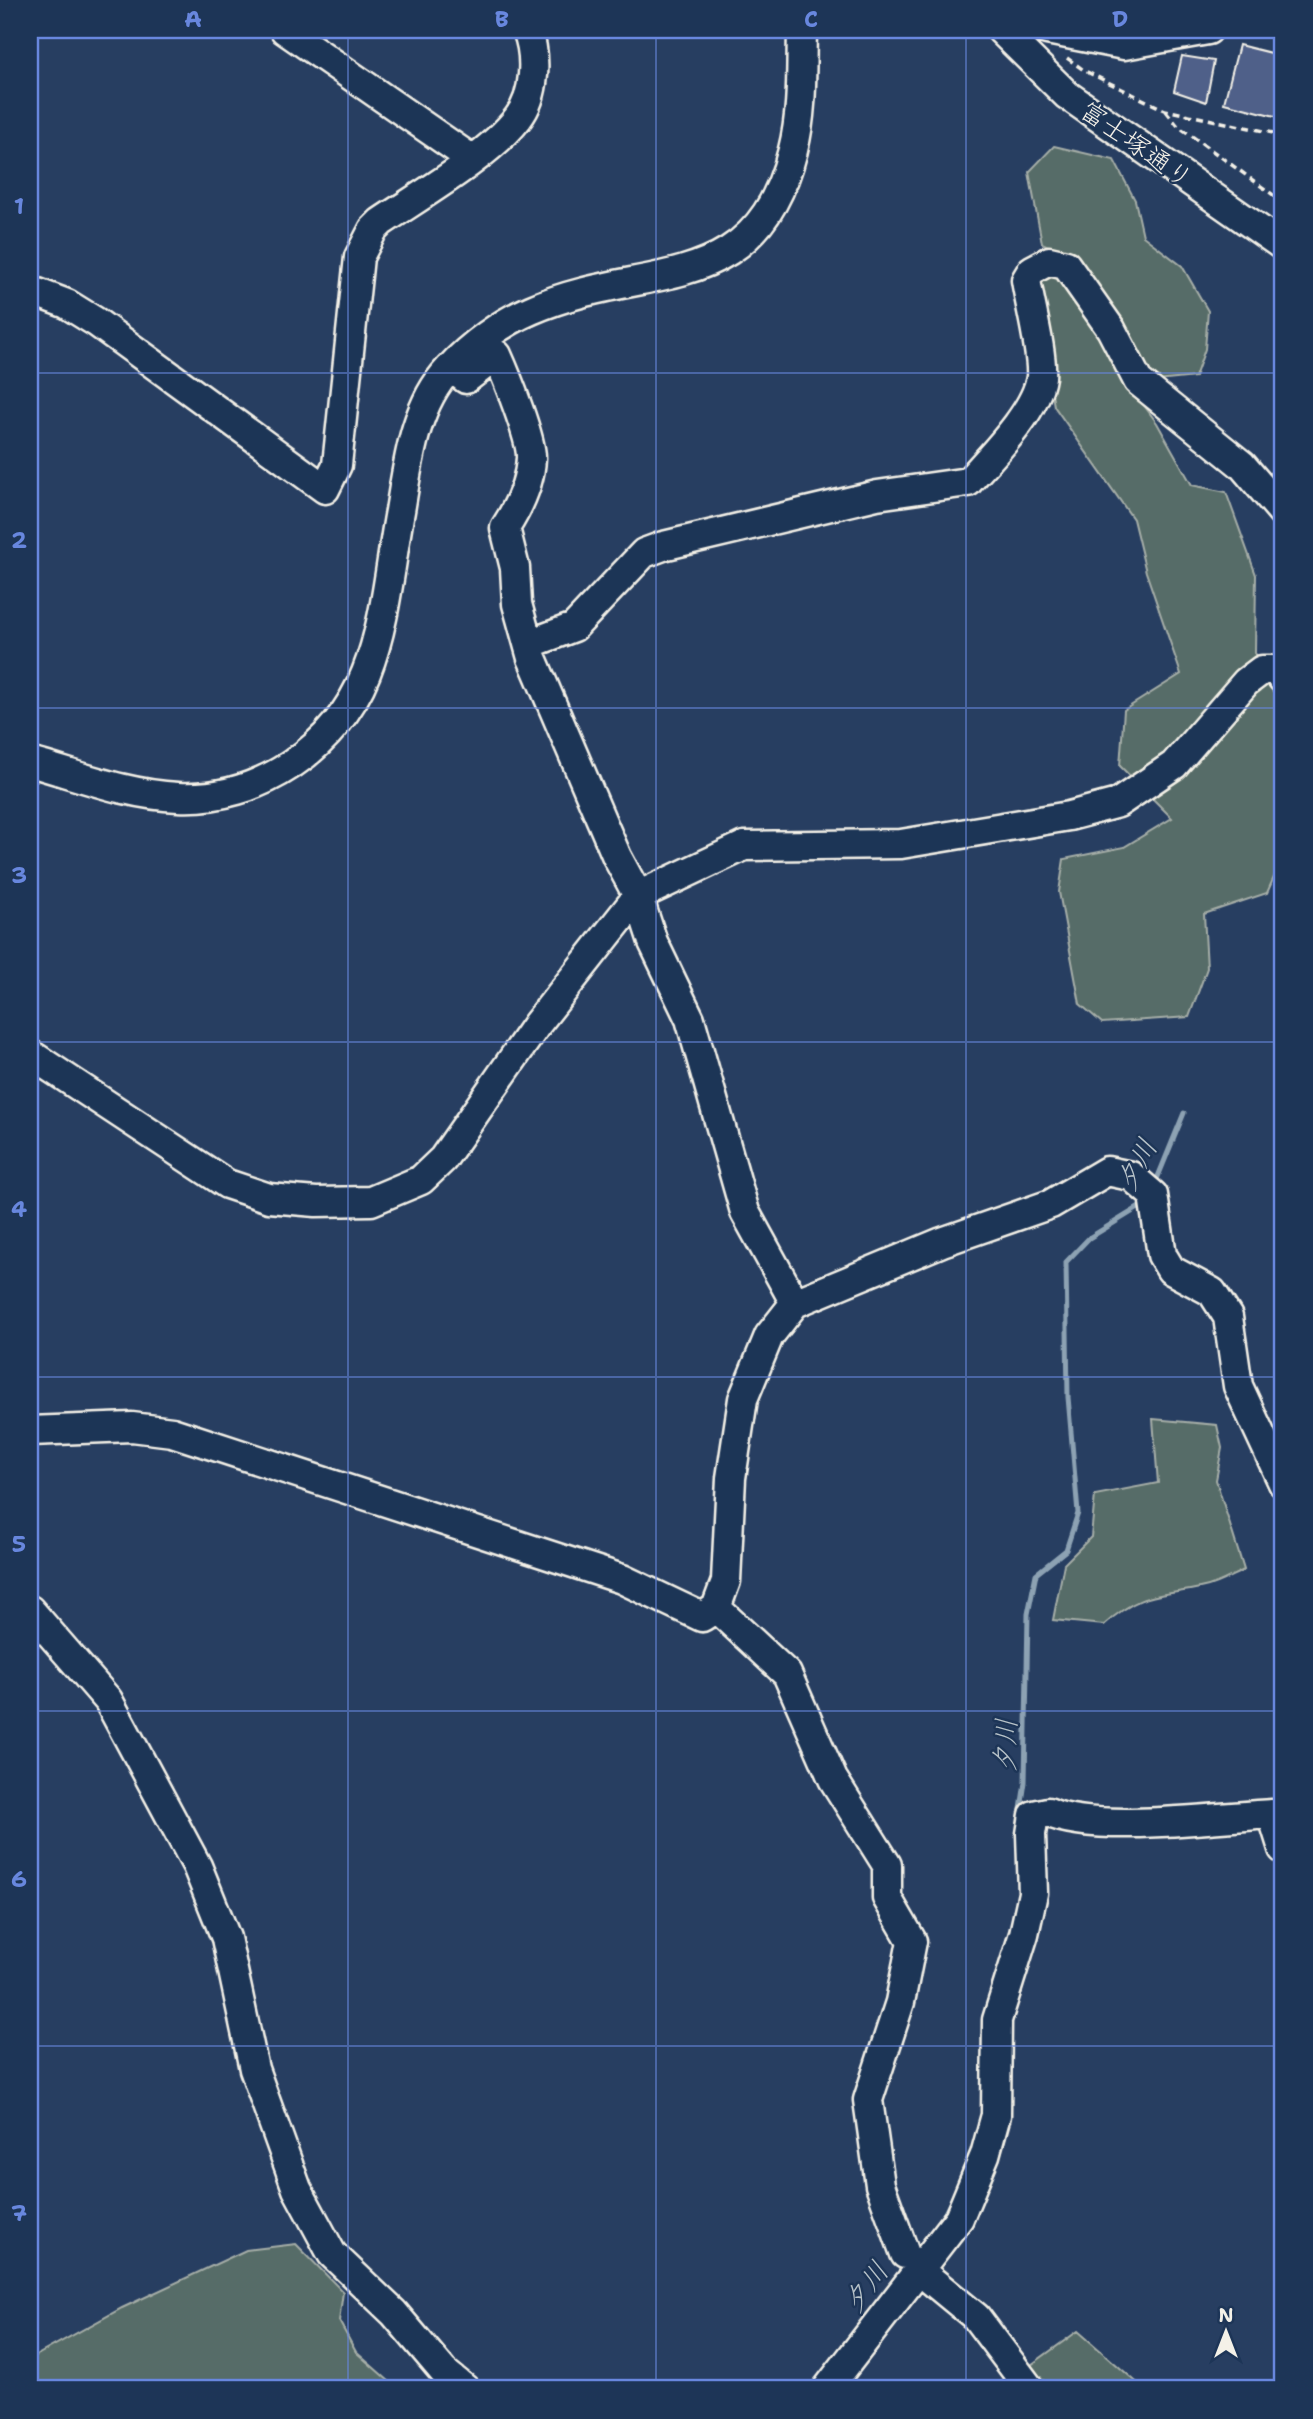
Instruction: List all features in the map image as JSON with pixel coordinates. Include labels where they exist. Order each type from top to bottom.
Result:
[{"type":"street","points":[[285,30],[473,160]]},
{"type":"street","points":[[30,290],[67,304],[96,322],[325,489],[337,465],[349,331],[359,257],[373,230],[382,222],[473,160],[519,117],[528,97],[534,66],[527,30]]},
{"type":"street","points":[[30,762],[144,792],[176,797],[210,797],[243,789],[305,756],[351,705],[367,672],[376,639],[412,443],[424,411],[451,367],[498,328],[531,310],[681,272],[722,254],[753,232],[771,207],[793,149],[799,113],[802,30]]},
{"type":"street","points":[[1052,40],[1124,45],[1208,30]]},
{"type":"street","name":"富士塚通り","points":[[1008,32],[1067,95],[1283,246]]},
{"type":"street","points":[[529,644],[574,627],[644,553],[663,546],[877,495],[968,482],[1005,440],[1037,393],[1041,374],[1026,280],[1032,270],[1049,261],[1066,265],[1082,283],[1111,329],[1138,381],[1242,465],[1283,513]]},
{"type":"street","points":[[451,367],[466,379],[497,355],[528,439],[531,457],[519,507],[505,528],[515,568],[517,604],[529,644],[617,857],[638,895],[653,942],[690,1019],[746,1212],[794,1303]]},
{"type":"street","points":[[30,1054],[227,1184],[269,1198],[316,1202],[371,1201],[421,1180],[443,1159],[537,1024],[638,895],[744,846],[901,844],[1069,816],[1118,803],[1174,765],[1246,682],[1262,670],[1276,670],[1283,678]]},
{"type":"street","points":[[30,1431],[132,1427],[172,1432],[622,1579],[702,1617],[716,1608],[726,1581],[731,1478],[743,1399],[769,1336],[794,1303],[942,1242],[1051,1204],[1107,1171],[1131,1176],[1153,1195],[1162,1255],[1171,1270],[1212,1292],[1228,1317],[1238,1386],[1283,1483]]},
{"type":"street","points":[[716,1608],[787,1674],[833,1779],[887,1865],[887,1898],[912,1941],[900,2002],[868,2100],[880,2185],[913,2262],[976,2317],[1030,2389]]},
{"type":"street","points":[[30,1610],[108,1700],[197,1866],[226,1938],[254,2069],[297,2189],[332,2254],[394,2313],[444,2372],[465,2389]]},
{"type":"street","points":[[827,2389],[913,2262],[959,2218],[985,2155],[996,2115],[997,2020],[1024,1934],[1033,1893],[1031,1834],[1034,1815],[1048,1812],[1061,1818],[1134,1823],[1272,1814],[1283,1849]]},
{"type":"path","points":[[1052,40],[1085,71],[1165,110],[1283,135]]},
{"type":"path","points":[[1165,110],[1178,126],[1283,202]]},
{"type":"green space","points":[[1054,146],[1114,160],[1135,200],[1143,236],[1182,266],[1208,311],[1205,349],[1195,377],[1157,381],[1142,375],[1069,256],[1042,243],[1029,172]]},
{"type":"green space","points":[[1039,275],[1062,279],[1084,303],[1120,373],[1157,423],[1192,485],[1226,492],[1256,575],[1255,653],[1283,704],[1283,857],[1267,893],[1204,914],[1207,968],[1189,1017],[1102,1023],[1080,1004],[1059,892],[1064,859],[1124,847],[1172,818],[1120,766],[1124,710],[1181,674],[1146,572],[1133,519],[1054,406],[1037,308]]},
{"type":"green space","points":[[1153,1419],[1217,1425],[1222,1448],[1216,1480],[1244,1570],[1209,1586],[1140,1600],[1104,1625],[1053,1620],[1064,1564],[1091,1537],[1095,1495],[1158,1483]]},
{"type":"green space","points":[[296,2244],[343,2292],[339,2321],[356,2352],[398,2389],[30,2389],[30,2359],[122,2308],[246,2250]]},
{"type":"green space","points":[[1078,2331],[1142,2389],[1037,2389],[1031,2365]]},
{"type":"building","points":[[1239,45],[1283,56],[1283,101],[1279,117],[1224,103]]},
{"type":"building","points":[[1182,56],[1214,61],[1206,102],[1174,91]]},
{"type":"waterway","name":"夕川","points":[[1155,1184],[1184,1113]]},
{"type":"waterway","name":"夕川","points":[[1020,1816],[1025,1782],[1028,1614],[1036,1574],[1066,1550],[1078,1513],[1068,1397],[1066,1262],[1089,1238],[1143,1205]]},
{"type":"waterway","name":"夕川","points":[[942,2219],[952,2199]]}]
